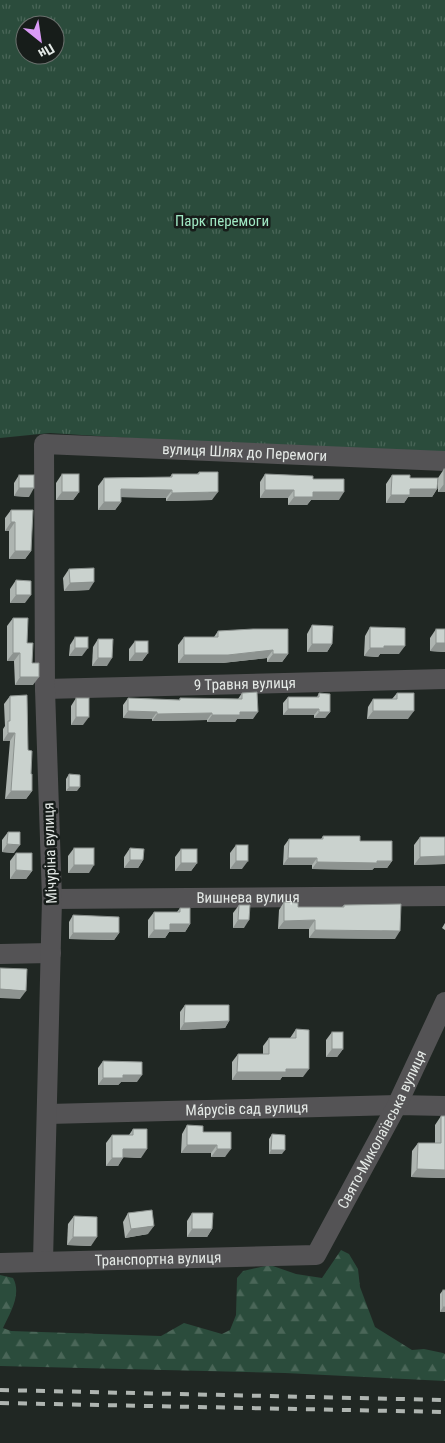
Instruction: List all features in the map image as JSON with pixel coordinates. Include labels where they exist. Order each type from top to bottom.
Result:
[{"type":"street","name":"вулиця Шлях до Перемоги","points":[[44,444],[445,460]]},
{"type":"street","name":"Мічуріна вулиця","points":[[44,444],[45,689],[52,899],[44,1262]]},
{"type":"street","name":"9 Травня вулиця","points":[[45,689],[445,679]]},
{"type":"street","name":"Вишнева вулиця","points":[[52,899],[445,896]]},
{"type":"street","points":[[0,954],[51,953]]},
{"type":"street","name":"Свято-Миколаївська вулиця","points":[[316,1255],[397,1105],[445,1002]]},
{"type":"street","name":"Мáрусів сад вулиця","points":[[48,1114],[397,1105],[445,1106]]},
{"type":"street","name":"Транспортна вулиця","points":[[0,1262],[316,1255]]},
{"type":"green space","name":"Парк перемоги","points":[[0,0],[445,0],[445,458],[50,433],[0,438]]},
{"type":"green space","points":[[341,1250],[349,1254],[358,1269],[360,1287],[375,1327],[412,1350],[424,1349],[445,1354],[445,1381],[285,1373],[0,1366],[0,1275],[13,1278],[15,1284],[16,1297],[3,1328],[11,1331],[161,1336],[184,1323],[222,1334],[230,1330],[236,1315],[237,1278],[243,1271],[270,1265],[296,1274],[322,1278]]},
{"type":"building","points":[[199,472],[218,472],[218,492],[172,493],[172,490],[121,489],[121,502],[104,502],[104,478],[172,477],[172,474],[199,474]]},
{"type":"building","points":[[62,474],[79,474],[79,492],[62,492]]},
{"type":"building","points":[[265,474],[313,476],[313,479],[344,479],[344,492],[313,492],[313,497],[294,497],[294,490],[265,490]]},
{"type":"building","points":[[19,475],[34,475],[34,488],[19,488]]},
{"type":"building","points":[[392,475],[410,475],[410,478],[438,478],[437,489],[410,489],[410,495],[391,495]]},
{"type":"building","points":[[11,510],[33,510],[31,551],[15,551],[15,522],[11,522]]},
{"type":"building","points":[[94,568],[94,582],[70,583],[69,569]]},
{"type":"building","points":[[16,580],[31,581],[31,595],[16,595]]},
{"type":"building","points":[[13,618],[28,618],[27,643],[33,643],[32,663],[39,663],[39,677],[20,677],[20,653],[13,653]]},
{"type":"building","points":[[312,625],[333,626],[332,644],[312,644]]},
{"type":"building","points":[[370,627],[405,628],[405,646],[370,648]]},
{"type":"building","points":[[288,629],[288,654],[273,654],[273,650],[228,655],[184,655],[184,637],[218,637],[218,631]]},
{"type":"building","points":[[436,629],[445,629],[445,643],[436,643]]},
{"type":"building","points":[[75,637],[88,637],[88,648],[75,648]]},
{"type":"building","points":[[98,639],[113,639],[112,658],[98,658]]},
{"type":"building","points":[[135,641],[148,641],[148,653],[135,653]]},
{"type":"building","points":[[257,692],[258,712],[240,712],[240,715],[212,715],[212,713],[157,714],[157,712],[128,711],[128,698],[180,700],[180,698],[242,699],[242,693]]},
{"type":"building","points":[[319,693],[330,694],[330,712],[319,712],[319,709],[288,709],[288,697],[319,697]]},
{"type":"building","points":[[397,693],[414,693],[414,711],[373,711],[373,699],[397,699]]},
{"type":"building","points":[[27,695],[28,750],[32,751],[32,791],[11,791],[15,733],[8,733],[10,696]]},
{"type":"building","points":[[76,698],[89,698],[89,717],[76,717]]},
{"type":"building","points":[[69,774],[80,775],[80,787],[69,787]]},
{"type":"building","points":[[8,832],[20,832],[20,845],[7,844]]},
{"type":"building","points":[[323,836],[360,836],[360,841],[392,841],[392,861],[377,861],[377,863],[317,862],[317,858],[288,858],[289,839],[323,839]]},
{"type":"building","points":[[420,837],[445,837],[445,856],[420,857]]},
{"type":"building","points":[[236,845],[248,845],[248,861],[236,861]]},
{"type":"building","points":[[74,848],[94,848],[94,865],[74,865]]},
{"type":"building","points":[[130,848],[144,849],[143,860],[130,860]]},
{"type":"building","points":[[181,849],[197,849],[197,863],[181,863]]},
{"type":"building","points":[[16,853],[32,853],[32,871],[16,870]]},
{"type":"building","points":[[284,902],[298,903],[298,907],[401,904],[400,931],[315,930],[315,920],[284,921]]},
{"type":"building","points":[[239,905],[250,905],[249,920],[238,920]]},
{"type":"building","points":[[180,908],[190,908],[190,924],[170,924],[170,930],[154,930],[154,912],[180,912]]},
{"type":"building","points":[[73,915],[119,917],[119,933],[73,933]]},
{"type":"building","points":[[0,968],[27,969],[26,991],[0,989]]},
{"type":"building","points":[[185,1005],[229,1005],[229,1021],[184,1023]]},
{"type":"building","points":[[296,1029],[309,1030],[309,1069],[286,1069],[286,1072],[237,1072],[238,1054],[269,1054],[269,1038],[296,1038]]},
{"type":"building","points":[[332,1032],[343,1032],[343,1049],[332,1049]]},
{"type":"building","points":[[103,1061],[142,1062],[142,1075],[123,1075],[123,1078],[103,1078]]},
{"type":"building","points":[[441,1116],[445,1116],[445,1170],[417,1169],[418,1143],[441,1143]]},
{"type":"building","points":[[187,1125],[203,1126],[203,1132],[231,1132],[231,1149],[217,1149],[217,1145],[187,1145]]},
{"type":"building","points":[[133,1129],[147,1129],[147,1149],[123,1149],[123,1158],[112,1158],[112,1135],[133,1135]]},
{"type":"building","points":[[272,1134],[285,1135],[285,1150],[271,1150]]},
{"type":"building","points":[[152,1210],[154,1226],[131,1229],[128,1213]]},
{"type":"building","points":[[192,1213],[213,1213],[212,1229],[192,1229]]},
{"type":"building","points":[[74,1216],[97,1217],[97,1237],[73,1237]]},
{"type":"building","points":[[443,1290],[445,1290],[445,1307],[443,1307]]},
{"type":"railway","points":[[0,1390],[445,1400]]},
{"type":"railway","points":[[0,1403],[445,1412]]}]
